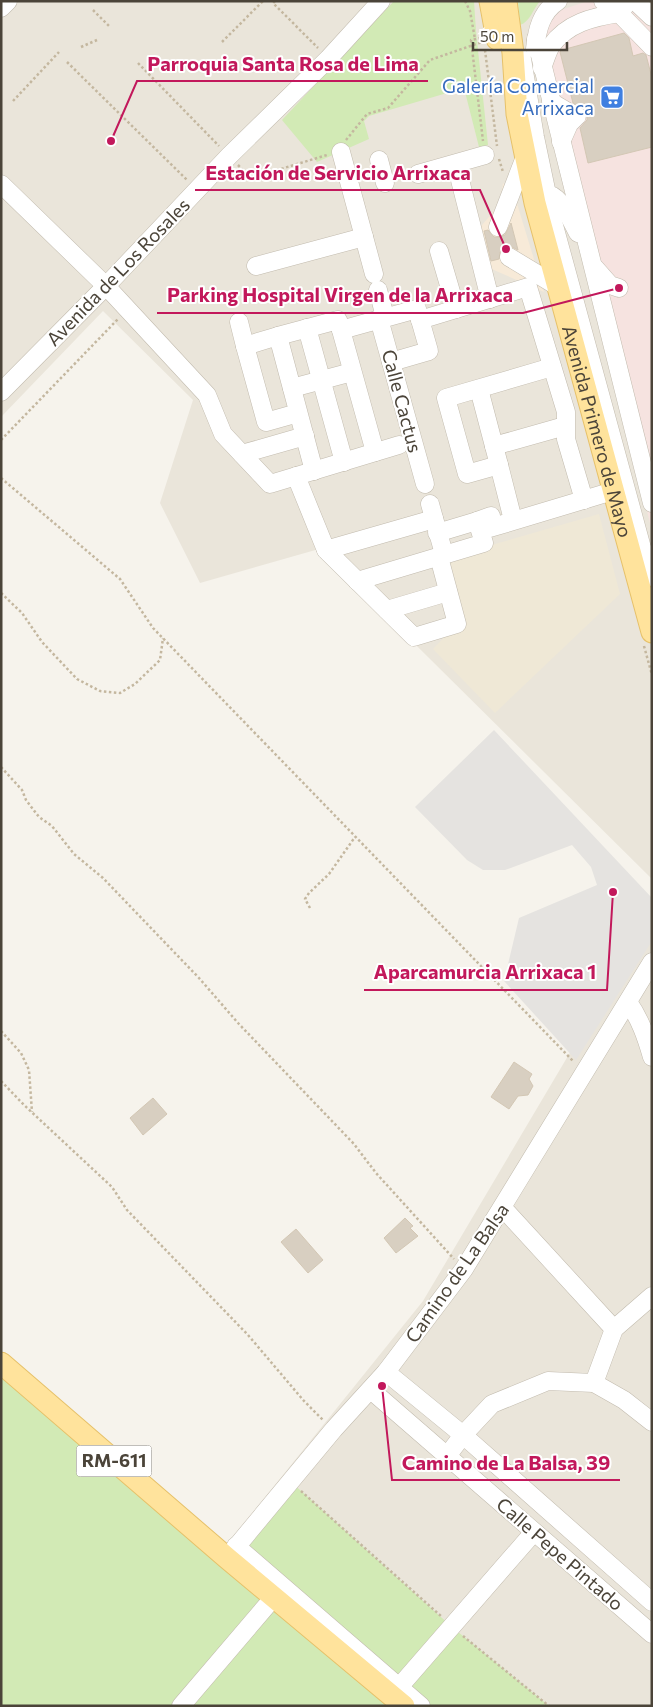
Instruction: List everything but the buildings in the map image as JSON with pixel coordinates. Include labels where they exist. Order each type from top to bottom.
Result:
[{"type":"main road","name":"Avenida Primero de Mayo","points":[[490,1],[490,39],[528,144]]},
{"type":"main road","name":"Avenida Primero de Mayo","points":[[506,1],[528,144],[541,198],[557,286],[652,632]]},
{"type":"main road","name":"RM-611","points":[[1,1363],[231,1552],[274,1597],[402,1696]]},
{"type":"street","points":[[1,8],[8,1]]},
{"type":"street","name":"Avenida de Los Rosales","points":[[1,392],[106,286],[196,190],[226,154],[328,58],[380,1]]},
{"type":"street","points":[[514,1],[528,144],[576,201]]},
{"type":"street","points":[[498,227],[538,118],[536,39],[543,16],[558,1]]},
{"type":"street","points":[[603,1],[624,7],[652,47]]},
{"type":"street","points":[[635,1],[652,16]]},
{"type":"street","points":[[542,68],[550,48],[562,34],[576,24],[624,7]]},
{"type":"street","points":[[536,39],[551,102],[577,116],[569,124],[561,142],[589,254]]},
{"type":"street","name":"Calle Cactus","points":[[337,150],[376,282],[391,362],[425,484]]},
{"type":"street","points":[[418,174],[485,155]]},
{"type":"street","points":[[379,160],[385,183]]},
{"type":"street","points":[[456,164],[490,299]]},
{"type":"street","points":[[1,184],[106,286],[207,395],[223,434],[270,484],[400,445]]},
{"type":"street","points":[[652,504],[604,314],[611,295],[619,288],[610,286],[599,274],[559,202],[551,194],[541,198],[652,577]]},
{"type":"street","points":[[256,266],[364,237]]},
{"type":"street","points":[[439,251],[456,309]]},
{"type":"street","points":[[509,257],[557,286]]},
{"type":"street","points":[[341,330],[382,318],[456,309],[528,287],[566,412],[566,439],[584,500]]},
{"type":"street","points":[[391,362],[429,351],[419,315]]},
{"type":"street","points":[[245,346],[338,320],[375,452]]},
{"type":"street","points":[[239,322],[266,422],[298,413]]},
{"type":"street","points":[[307,328],[344,462]]},
{"type":"street","points":[[278,336],[314,471]]},
{"type":"street","points":[[578,360],[598,390],[634,431]]},
{"type":"street","points":[[500,465],[467,474],[446,398],[552,367]]},
{"type":"street","points":[[292,388],[352,372]]},
{"type":"street","points":[[479,388],[513,520]]},
{"type":"street","points":[[494,446],[565,426]]},
{"type":"street","points":[[242,454],[305,436]]},
{"type":"street","points":[[640,457],[652,474]]},
{"type":"street","points":[[296,476],[326,550],[414,636],[458,624],[448,592],[434,519]]},
{"type":"street","points":[[326,550],[434,519],[484,524],[513,520],[613,491]]},
{"type":"street","points":[[358,581],[484,543],[484,524]]},
{"type":"street","points":[[388,610],[448,592]]},
{"type":"street","name":"Camino de La Balsa","points":[[231,1552],[334,1429],[386,1372],[464,1269],[652,962]]},
{"type":"street","points":[[628,1002],[638,1016],[645,1031],[652,1056]]},
{"type":"street","points":[[503,1208],[614,1329]]},
{"type":"street","points":[[594,1383],[614,1329],[652,1296]]},
{"type":"street","name":"Calle Pepe Pintado","points":[[386,1372],[649,1593],[628,1613]]},
{"type":"street","points":[[447,1456],[462,1436],[492,1404],[548,1381],[594,1383],[624,1400],[652,1422]]},
{"type":"street","name":"Calle Pepe Pintado","points":[[371,1390],[652,1634]]},
{"type":"street","points":[[402,1696],[452,1626],[534,1532]]},
{"type":"street","points":[[231,1552],[402,1696],[421,1706]]},
{"type":"street","points":[[181,1706],[274,1597]]},
{"type":"path","points":[[222,42],[263,1]]},
{"type":"path","points":[[465,1],[470,11],[475,39]]},
{"type":"path","points":[[273,2],[328,58]]},
{"type":"path","points":[[93,10],[110,27]]},
{"type":"path","points":[[485,155],[471,40],[490,39]]},
{"type":"path","points":[[138,63],[251,178],[337,150],[367,114],[388,108],[430,60],[490,39]]},
{"type":"path","points":[[81,47],[98,40]]},
{"type":"path","points":[[13,101],[59,52]]},
{"type":"path","points":[[67,62],[196,190]]},
{"type":"path","points":[[1,440],[128,309]]},
{"type":"path","points":[[1,478],[120,579],[153,628],[584,1072]]},
{"type":"path","points":[[1,593],[22,614],[42,642],[76,679],[100,691],[120,693],[135,684],[160,660],[163,638]]},
{"type":"path","points":[[1,768],[22,790],[26,800],[39,817],[52,826],[74,854],[103,878],[199,978],[238,1023],[354,1144],[376,1173],[464,1269]]},
{"type":"path","points":[[310,908],[305,899],[329,874],[355,837]]},
{"type":"path","points":[[1,1032],[21,1053],[30,1070],[32,1112]]},
{"type":"path","points":[[1,1081],[112,1187],[127,1210],[248,1335],[304,1401],[334,1429]]},
{"type":"path","points":[[290,1481],[452,1626],[549,1706]]},
{"type":"shaded area","points":[[1,1],[652,1],[652,879],[319,549],[200,583],[160,503],[193,400],[103,311],[1,417]]},
{"type":"shaded area","points":[[588,1],[652,1],[652,531],[533,55],[550,20],[558,11]]},
{"type":"shaded area","points":[[503,183],[515,197],[544,292],[487,267],[476,232],[500,204]]},
{"type":"shaded area","points":[[599,514],[620,594],[495,713],[433,649],[462,619],[443,559]]},
{"type":"shaded area","points":[[494,730],[652,898],[652,941],[576,1060],[504,981],[519,918],[597,885],[591,867],[572,845],[505,870],[483,870],[467,860],[415,807]]},
{"type":"shaded area","points":[[652,914],[652,1706],[372,1706],[205,1572],[423,1301]]},
{"type":"green space","points":[[394,1],[474,1],[488,145],[479,147],[464,88],[369,116],[364,121],[369,139],[317,162],[282,120]]},
{"type":"green space","points":[[518,1],[540,1],[529,18],[520,25]]},
{"type":"green space","points":[[1,1366],[404,1706],[1,1706]]},
{"type":"green space","points":[[290,1481],[452,1627],[549,1706],[421,1706],[236,1546]]},
{"type":"place","name":"Galería Comercial Arrixaca","points":[[612,97]]},
{"type":"place","name":"Parroquia Santa Rosa de Lima","points":[[111,141]]},
{"type":"place","name":"Estación de Servicio Arrixaca","points":[[506,249]]},
{"type":"place","name":"Parking Hospital Virgen de la Arrixaca","points":[[619,288]]},
{"type":"place","name":"Aparcamurcia Arrixaca 1","points":[[613,892]]},
{"type":"place","name":"Camino de La Balsa, 39","points":[[382,1386]]}]
